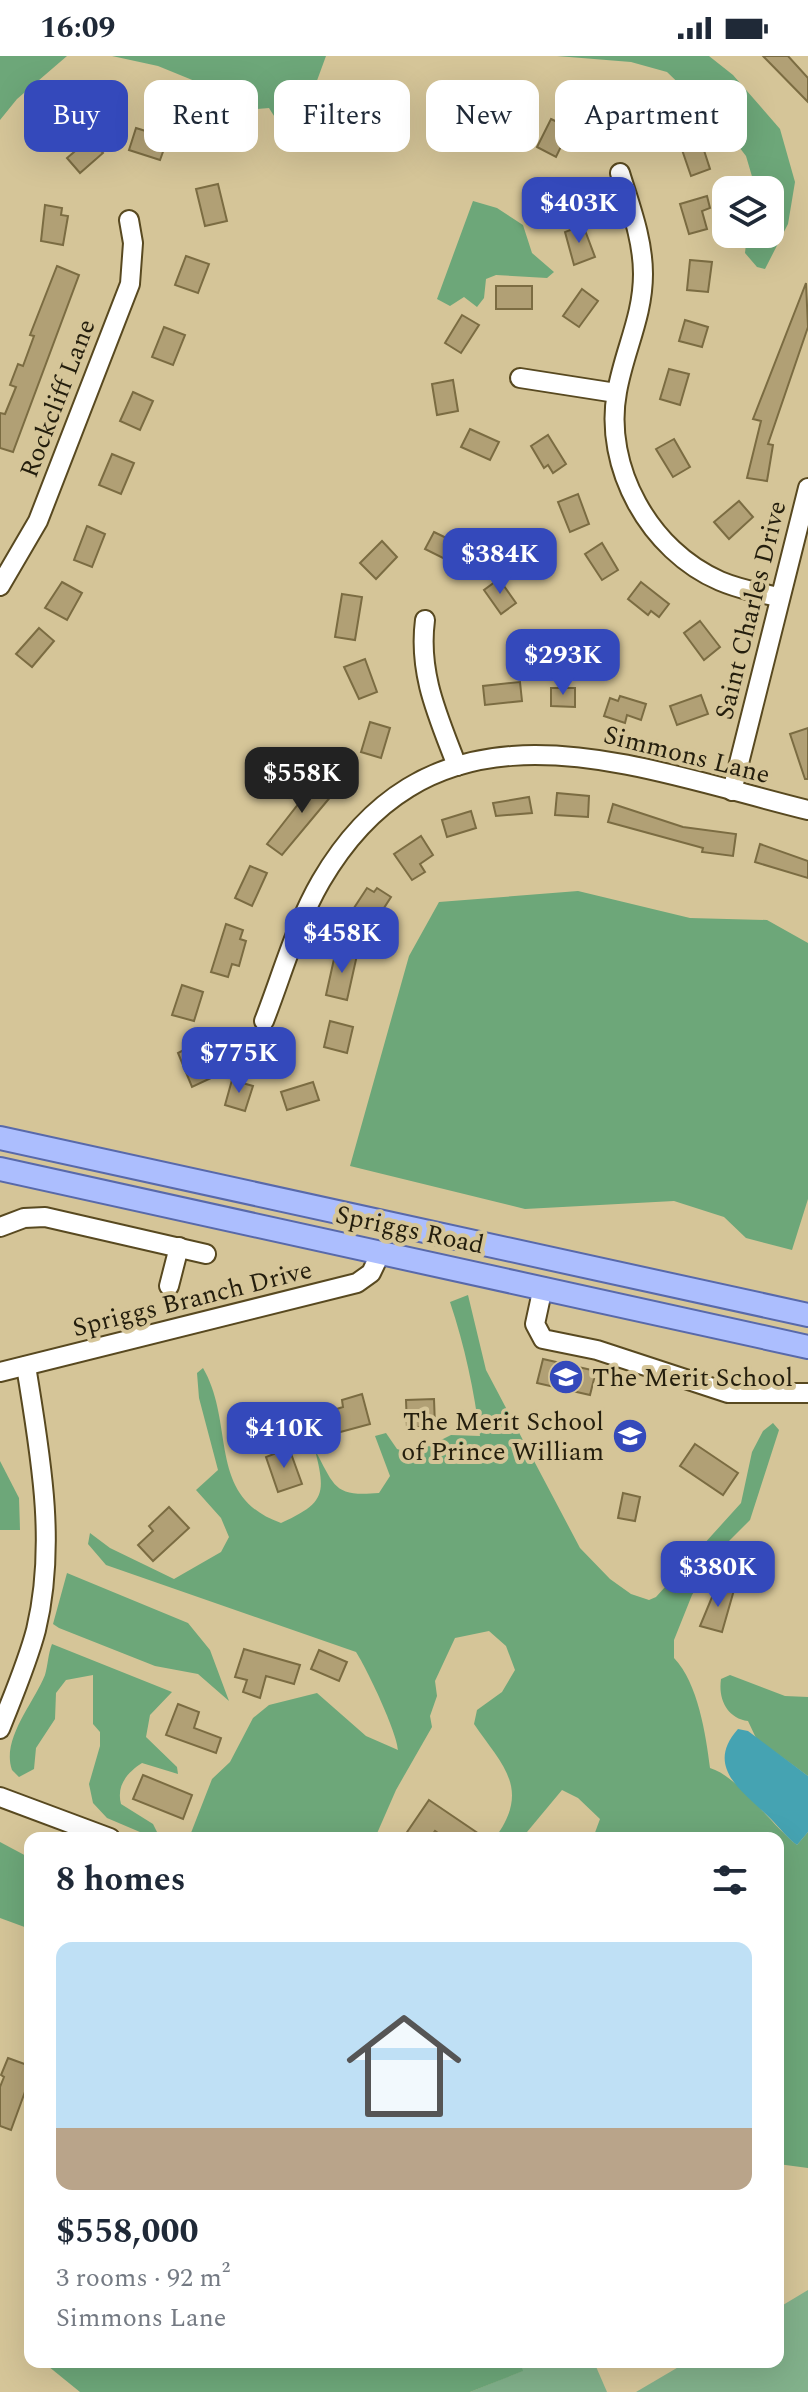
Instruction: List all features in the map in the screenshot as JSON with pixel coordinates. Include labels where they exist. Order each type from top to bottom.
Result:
[{"type":"main road","name":"Spriggs Road","points":[[0,1138],[808,1315]]},
{"type":"main road","name":"Spriggs Road","points":[[0,1169],[808,1347]]},
{"type":"street","points":[[620,173],[640,236],[643,272],[636,332],[616,393],[619,458],[629,488],[654,528],[675,551],[720,581],[779,597]]},
{"type":"street","name":"Rockcliff Lane","points":[[0,586],[38,521],[130,284],[133,243],[129,220]]},
{"type":"street","points":[[520,378],[616,393]]},
{"type":"street","name":"Saint Charles Drive","points":[[732,791],[808,488]]},
{"type":"street","points":[[425,620],[423,664],[426,686],[457,766]]},
{"type":"street","name":"Simmons Lane","points":[[264,1021],[310,903],[340,851],[381,807],[406,789],[457,766],[530,753],[572,754],[607,759],[808,810]]},
{"type":"street","points":[[0,1227],[24,1218],[45,1217],[206,1254]]},
{"type":"street","points":[[169,1286],[179,1247]]},
{"type":"street","name":"Spriggs Branch Drive","points":[[0,1372],[357,1283],[371,1273],[381,1252]]},
{"type":"street","points":[[543,1287],[535,1324],[543,1339],[597,1350],[728,1393],[808,1393]]},
{"type":"street","points":[[0,1729],[35,1631],[46,1558],[45,1510],[26,1366]]},
{"type":"street","points":[[0,1797],[94,1832]]},
{"type":"green space","points":[[0,56],[67,56],[39,80],[24,80],[24,93],[0,120]]},
{"type":"green space","points":[[112,56],[326,56],[317,80],[274,80],[274,116],[269,108],[258,109],[258,80],[192,80],[158,66]]},
{"type":"green space","points":[[557,56],[709,56],[737,80],[675,80],[667,72],[631,62]]},
{"type":"green space","points":[[747,91],[780,129],[795,182],[784,232],[784,176],[752,176],[743,152],[747,152]]},
{"type":"green space","points":[[473,201],[497,208],[523,225],[532,253],[554,272],[547,278],[496,275],[486,279],[484,298],[477,307],[464,297],[450,306],[437,299]]},
{"type":"green space","points":[[746,248],[776,248],[765,269],[757,267],[745,253]]},
{"type":"green space","points":[[578,891],[690,918],[767,920],[808,943],[808,1199],[792,1250],[746,1238],[724,1217],[674,1201],[525,1209],[350,1166],[409,956],[439,902]]},
{"type":"green space","points":[[468,1295],[486,1370],[580,1548],[610,1579],[631,1594],[649,1600],[656,1597],[741,1503],[752,1452],[763,1431],[773,1423],[779,1430],[750,1520],[726,1544],[692,1595],[674,1640],[674,1658],[695,1695],[710,1768],[732,1781],[783,1832],[595,1832],[600,1819],[578,1798],[562,1790],[527,1832],[499,1832],[511,1805],[512,1791],[502,1764],[474,1724],[477,1710],[502,1692],[515,1670],[506,1646],[489,1631],[455,1638],[435,1681],[437,1696],[430,1716],[432,1727],[396,1790],[378,1832],[191,1832],[212,1779],[230,1762],[253,1718],[269,1705],[317,1693],[366,1736],[398,1750],[393,1729],[356,1652],[106,1565],[88,1544],[90,1533],[110,1548],[174,1579],[221,1552],[229,1537],[221,1518],[196,1490],[218,1470],[199,1398],[197,1373],[203,1368],[213,1390],[232,1478],[242,1496],[257,1511],[281,1523],[306,1509],[319,1496],[321,1477],[315,1450],[338,1487],[353,1493],[379,1493],[390,1476],[375,1436],[386,1433],[397,1449],[413,1454],[451,1435],[480,1436],[468,1369],[450,1302]]},
{"type":"green space","points":[[0,1461],[19,1498],[20,1530],[0,1530]]},
{"type":"green space","points":[[67,1573],[188,1623],[210,1650],[229,1701],[198,1674],[155,1666],[53,1624]]},
{"type":"green space","points":[[52,1644],[172,1692],[150,1715],[146,1737],[177,1767],[178,1774],[142,1763],[128,1775],[120,1791],[121,1804],[153,1824],[157,1832],[140,1832],[107,1818],[93,1803],[89,1784],[100,1746],[100,1732],[93,1724],[93,1675],[66,1680],[56,1693],[55,1719],[36,1748],[34,1769],[19,1777],[12,1770],[11,1746],[20,1721],[45,1675]]},
{"type":"green space","points":[[730,1675],[785,1696],[808,1697],[808,1776],[756,1738],[748,1721],[729,1712],[720,1686],[721,1679]]},
{"type":"green space","points":[[808,1832],[808,2168],[784,2165],[784,1833],[797,1845]]},
{"type":"green space","points":[[0,1842],[24,1855],[24,1927],[0,1918]]},
{"type":"green space","points":[[808,2290],[808,2392],[636,2392],[677,2368],[784,2368],[784,2304]]},
{"type":"green space","points":[[50,2368],[522,2368],[523,2371],[470,2392],[80,2392]]},
{"type":"green space","points":[[521,2368],[597,2368],[607,2392],[470,2392],[522,2371]]},
{"type":"water","points":[[738,1729],[748,1731],[808,1776],[808,1832],[797,1845],[732,1779],[726,1768],[728,1743]]},
{"type":"building","points":[[763,56],[788,56],[808,78],[808,102]]},
{"type":"building","points":[[551,119],[555,121],[555,152],[558,152],[556,157],[539,148]]},
{"type":"building","points":[[136,128],[144,130],[144,152],[163,152],[160,160],[129,150]]},
{"type":"building","points":[[74,152],[103,153],[80,173],[67,158]]},
{"type":"building","points":[[683,152],[705,152],[710,169],[691,176]]},
{"type":"building","points":[[553,181],[558,213],[538,217],[533,184]]},
{"type":"building","points":[[218,184],[227,221],[205,226],[196,189]]},
{"type":"building","points":[[707,196],[710,208],[702,211],[707,229],[689,234],[680,204]]},
{"type":"building","points":[[45,205],[62,208],[61,215],[68,216],[63,245],[41,241]]},
{"type":"building","points":[[583,225],[595,257],[574,265],[565,232]]},
{"type":"building","points":[[186,256],[209,264],[198,293],[175,285]]},
{"type":"building","points":[[690,260],[712,262],[708,292],[687,290]]},
{"type":"building","points":[[57,266],[79,275],[13,452],[0,448],[0,413],[5,414],[16,387],[10,385],[18,364],[23,366],[34,336],[30,335]]},
{"type":"building","points":[[806,283],[808,327],[768,444],[773,445],[767,481],[747,478],[761,421],[753,419]]},
{"type":"building","points":[[496,286],[532,286],[532,309],[496,309]]},
{"type":"building","points":[[582,289],[598,301],[579,327],[563,316]]},
{"type":"building","points":[[462,315],[479,325],[461,353],[445,343]]},
{"type":"building","points":[[685,320],[708,327],[702,347],[679,341]]},
{"type":"building","points":[[164,327],[185,335],[173,365],[152,357]]},
{"type":"building","points":[[669,369],[689,374],[680,405],[660,399]]},
{"type":"building","points":[[453,380],[458,411],[437,415],[432,384]]},
{"type":"building","points":[[133,392],[153,401],[140,430],[120,421]]},
{"type":"building","points":[[470,429],[499,442],[490,460],[461,447]]},
{"type":"building","points":[[548,435],[566,464],[553,473],[548,465],[544,468],[531,446]]},
{"type":"building","points":[[674,439],[690,467],[673,477],[656,449]]},
{"type":"building","points":[[112,454],[134,463],[121,494],[99,485]]},
{"type":"building","points":[[578,494],[589,524],[570,532],[558,502]]},
{"type":"building","points":[[739,501],[753,517],[729,539],[714,522]]},
{"type":"building","points":[[87,526],[105,534],[92,567],[74,560]]},
{"type":"building","points":[[434,532],[459,544],[457,548],[464,552],[457,565],[425,549]]},
{"type":"building","points":[[382,541],[397,557],[376,579],[360,563]]},
{"type":"building","points":[[602,543],[618,570],[602,580],[585,554]]},
{"type":"building","points":[[499,579],[516,603],[501,614],[484,590]]},
{"type":"building","points":[[62,582],[82,593],[67,620],[45,608]]},
{"type":"building","points":[[641,582],[669,604],[659,617],[651,611],[648,615],[628,599]]},
{"type":"building","points":[[342,594],[362,597],[355,640],[335,637]]},
{"type":"building","points":[[700,621],[720,647],[704,660],[684,633]]},
{"type":"building","points":[[39,628],[54,641],[32,667],[16,654]]},
{"type":"building","points":[[365,659],[377,692],[359,699],[344,667]]},
{"type":"building","points":[[520,682],[522,701],[485,705],[483,686]]},
{"type":"building","points":[[551,688],[575,688],[575,707],[551,706]]},
{"type":"building","points":[[701,695],[708,714],[677,725],[670,706]]},
{"type":"building","points":[[620,696],[646,704],[641,720],[627,715],[625,723],[604,716],[610,698],[618,701]]},
{"type":"building","points":[[370,722],[390,728],[381,758],[361,752]]},
{"type":"building","points":[[808,728],[808,779],[805,779],[790,734]]},
{"type":"building","points":[[321,775],[337,789],[282,855],[267,844]]},
{"type":"building","points":[[557,793],[589,796],[588,817],[555,815]]},
{"type":"building","points":[[529,797],[532,813],[496,816],[493,803]]},
{"type":"building","points":[[613,804],[683,827],[736,834],[733,856],[702,852],[703,848],[608,822]]},
{"type":"building","points":[[471,811],[476,828],[447,837],[442,820]]},
{"type":"building","points":[[421,836],[433,855],[420,864],[425,872],[412,880],[394,854]]},
{"type":"building","points":[[760,844],[808,861],[808,878],[755,862]]},
{"type":"building","points":[[250,866],[267,873],[252,906],[235,898]]},
{"type":"building","points":[[367,888],[374,892],[377,888],[391,897],[373,925],[352,911]]},
{"type":"building","points":[[226,924],[243,930],[240,939],[246,941],[239,966],[232,964],[228,977],[211,972]]},
{"type":"building","points":[[336,950],[357,955],[347,1000],[326,995]]},
{"type":"building","points":[[182,985],[203,992],[194,1021],[172,1015]]},
{"type":"building","points":[[330,1021],[353,1027],[347,1053],[324,1047]]},
{"type":"building","points":[[193,1045],[211,1078],[192,1087],[178,1053]]},
{"type":"building","points":[[232,1080],[253,1086],[245,1111],[225,1105]]},
{"type":"building","points":[[313,1082],[319,1100],[287,1110],[281,1092]]},
{"type":"building","name":"The Merit School","points":[[543,1359],[596,1371],[590,1395],[537,1383]]},
{"type":"building","points":[[362,1394],[370,1424],[333,1434],[327,1412],[343,1407],[342,1400]]},
{"type":"building","points":[[434,1399],[435,1426],[407,1428],[406,1400]]},
{"type":"building","points":[[695,1444],[738,1473],[723,1495],[680,1466]]},
{"type":"building","points":[[289,1448],[302,1484],[278,1492],[266,1457]]},
{"type":"building","points":[[623,1493],[640,1497],[635,1521],[618,1518]]},
{"type":"building","points":[[169,1507],[189,1528],[153,1561],[138,1545],[153,1531],[149,1526]]},
{"type":"building","points":[[717,1585],[734,1590],[722,1632],[700,1626]]},
{"type":"building","points":[[244,1649],[300,1665],[294,1684],[266,1676],[260,1698],[243,1692],[247,1680],[235,1677]]},
{"type":"building","points":[[319,1650],[347,1662],[339,1681],[311,1669]]},
{"type":"building","points":[[178,1704],[199,1712],[194,1728],[221,1738],[216,1753],[166,1735]]},
{"type":"building","points":[[143,1775],[192,1795],[183,1819],[133,1799]]},
{"type":"building","points":[[429,1800],[476,1832],[435,1831],[407,1832]]},
{"type":"building","points":[[8,2058],[24,2064],[24,2094],[11,2130],[0,2126],[0,2087],[4,2077],[1,2075]]},
{"type":"place","name":"The Merit School","points":[[566,1377]]},
{"type":"place","name":"The Merit School of Prince William","points":[[630,1436]]}]
